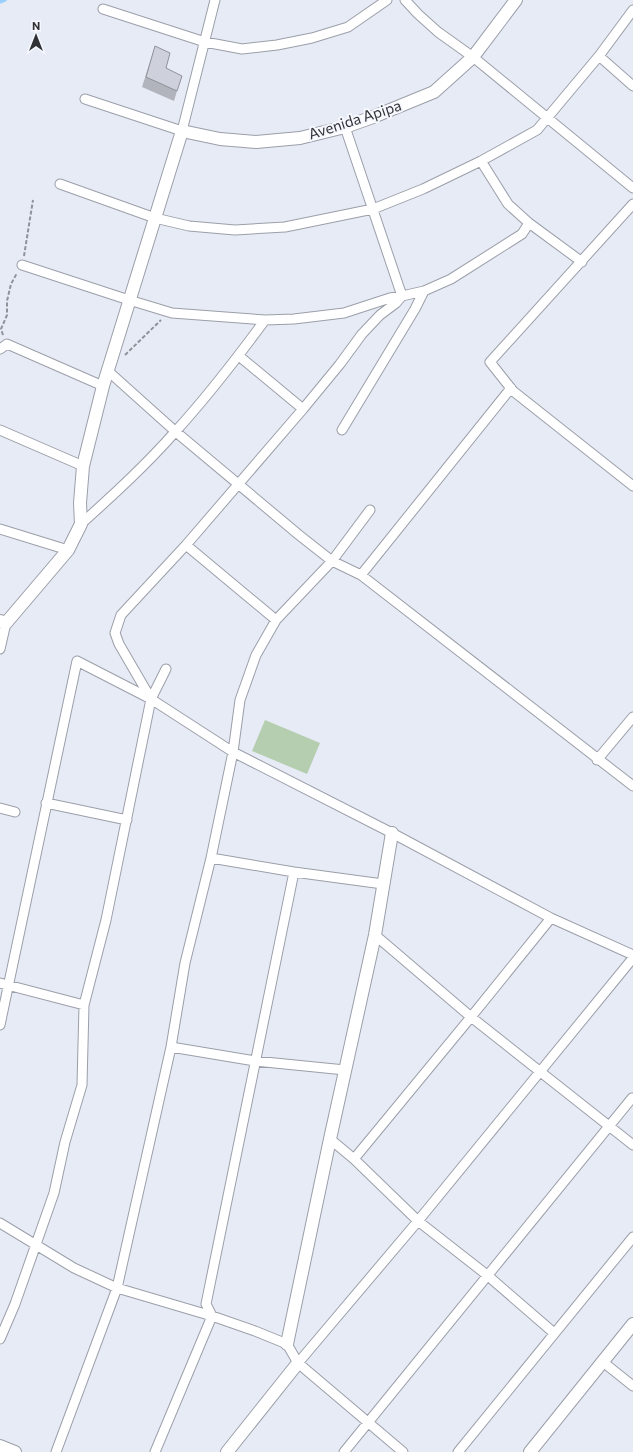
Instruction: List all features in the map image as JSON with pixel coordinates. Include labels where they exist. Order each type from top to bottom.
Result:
[{"type":"street","points":[[81,524],[80,503],[83,466],[103,386],[182,131],[216,0]]},
{"type":"street","points":[[103,9],[205,42],[242,49],[277,45],[312,38],[348,28],[387,0]]},
{"type":"street","points":[[405,0],[438,32],[473,57],[633,188]]},
{"type":"street","name":"Avenida Apipa","points":[[85,99],[182,131],[220,139],[256,142],[300,138],[345,127],[434,92],[473,57],[516,0]]},
{"type":"street","points":[[60,184],[155,218],[189,226],[235,230],[285,227],[372,210],[423,189],[480,161],[537,130],[599,56],[633,10]]},
{"type":"street","points":[[599,56],[633,86]]},
{"type":"street","points":[[345,127],[402,296]]},
{"type":"street","points":[[480,161],[508,204],[529,223],[582,262]]},
{"type":"street","points":[[633,204],[490,362],[511,388],[633,486]]},
{"type":"street","points":[[22,265],[168,312],[265,320],[294,319],[344,313],[390,298],[424,291],[452,279],[522,234],[529,223]]},
{"type":"street","points":[[342,430],[415,309],[424,291]]},
{"type":"street","points":[[151,699],[119,644],[116,632],[121,615],[186,546],[303,409],[362,334],[380,315],[396,303],[402,296]]},
{"type":"street","points":[[0,649],[3,622],[68,550],[81,524],[130,479],[176,432],[239,356],[265,320]]},
{"type":"street","points":[[0,349],[7,344],[103,386]]},
{"type":"street","points":[[239,356],[303,409]]},
{"type":"street","points":[[108,371],[238,485],[332,561],[361,575],[597,760],[633,786]]},
{"type":"street","points":[[361,575],[511,388]]},
{"type":"street","points":[[0,430],[83,466]]},
{"type":"street","points":[[56,1452],[117,1288],[171,1048],[185,962],[211,858],[233,752],[240,700],[256,655],[276,620],[332,561],[370,510]]},
{"type":"street","points":[[0,529],[68,550]]},
{"type":"street","points":[[186,546],[276,620]]},
{"type":"street","points":[[0,1026],[4,984],[77,661],[151,699],[233,752],[392,833],[551,918],[633,957],[418,1221],[298,1363],[227,1452]]},
{"type":"street","points":[[0,1339],[15,1304],[54,1193],[65,1142],[82,1085],[84,1005],[106,920],[151,699],[166,669]]},
{"type":"street","points":[[597,760],[633,717]]},
{"type":"street","points":[[46,803],[127,820]]},
{"type":"street","points":[[0,808],[15,812]]},
{"type":"street","points":[[287,1344],[374,935],[392,833]]},
{"type":"street","points":[[211,858],[294,872],[383,884]]},
{"type":"street","points":[[155,1452],[212,1316],[206,1304],[294,872]]},
{"type":"street","points":[[354,1159],[551,918]]},
{"type":"street","points":[[374,935],[471,1017],[633,1145]]},
{"type":"street","points":[[4,984],[84,1005]]},
{"type":"street","points":[[171,1048],[255,1061],[346,1070]]},
{"type":"street","points":[[344,1452],[632,1098]]},
{"type":"street","points":[[330,1139],[354,1159],[418,1221],[487,1275],[554,1333]]},
{"type":"street","points":[[0,1223],[74,1268],[117,1288],[212,1316],[287,1344],[298,1363],[403,1452]]},
{"type":"street","points":[[458,1452],[633,1237]]},
{"type":"street","points":[[530,1452],[633,1324]]},
{"type":"street","points":[[602,1362],[633,1386]]},
{"type":"street","points":[[0,1446],[14,1452]]},
{"type":"path","points":[[125,356],[168,312]]},
{"type":"green space","points":[[265,720],[320,743],[307,774],[252,751]]},
{"type":"building","points":[[155,46],[170,53],[166,68],[182,76],[177,91],[146,77]]},
{"type":"waterway","points":[[0,2],[5,0]]}]
